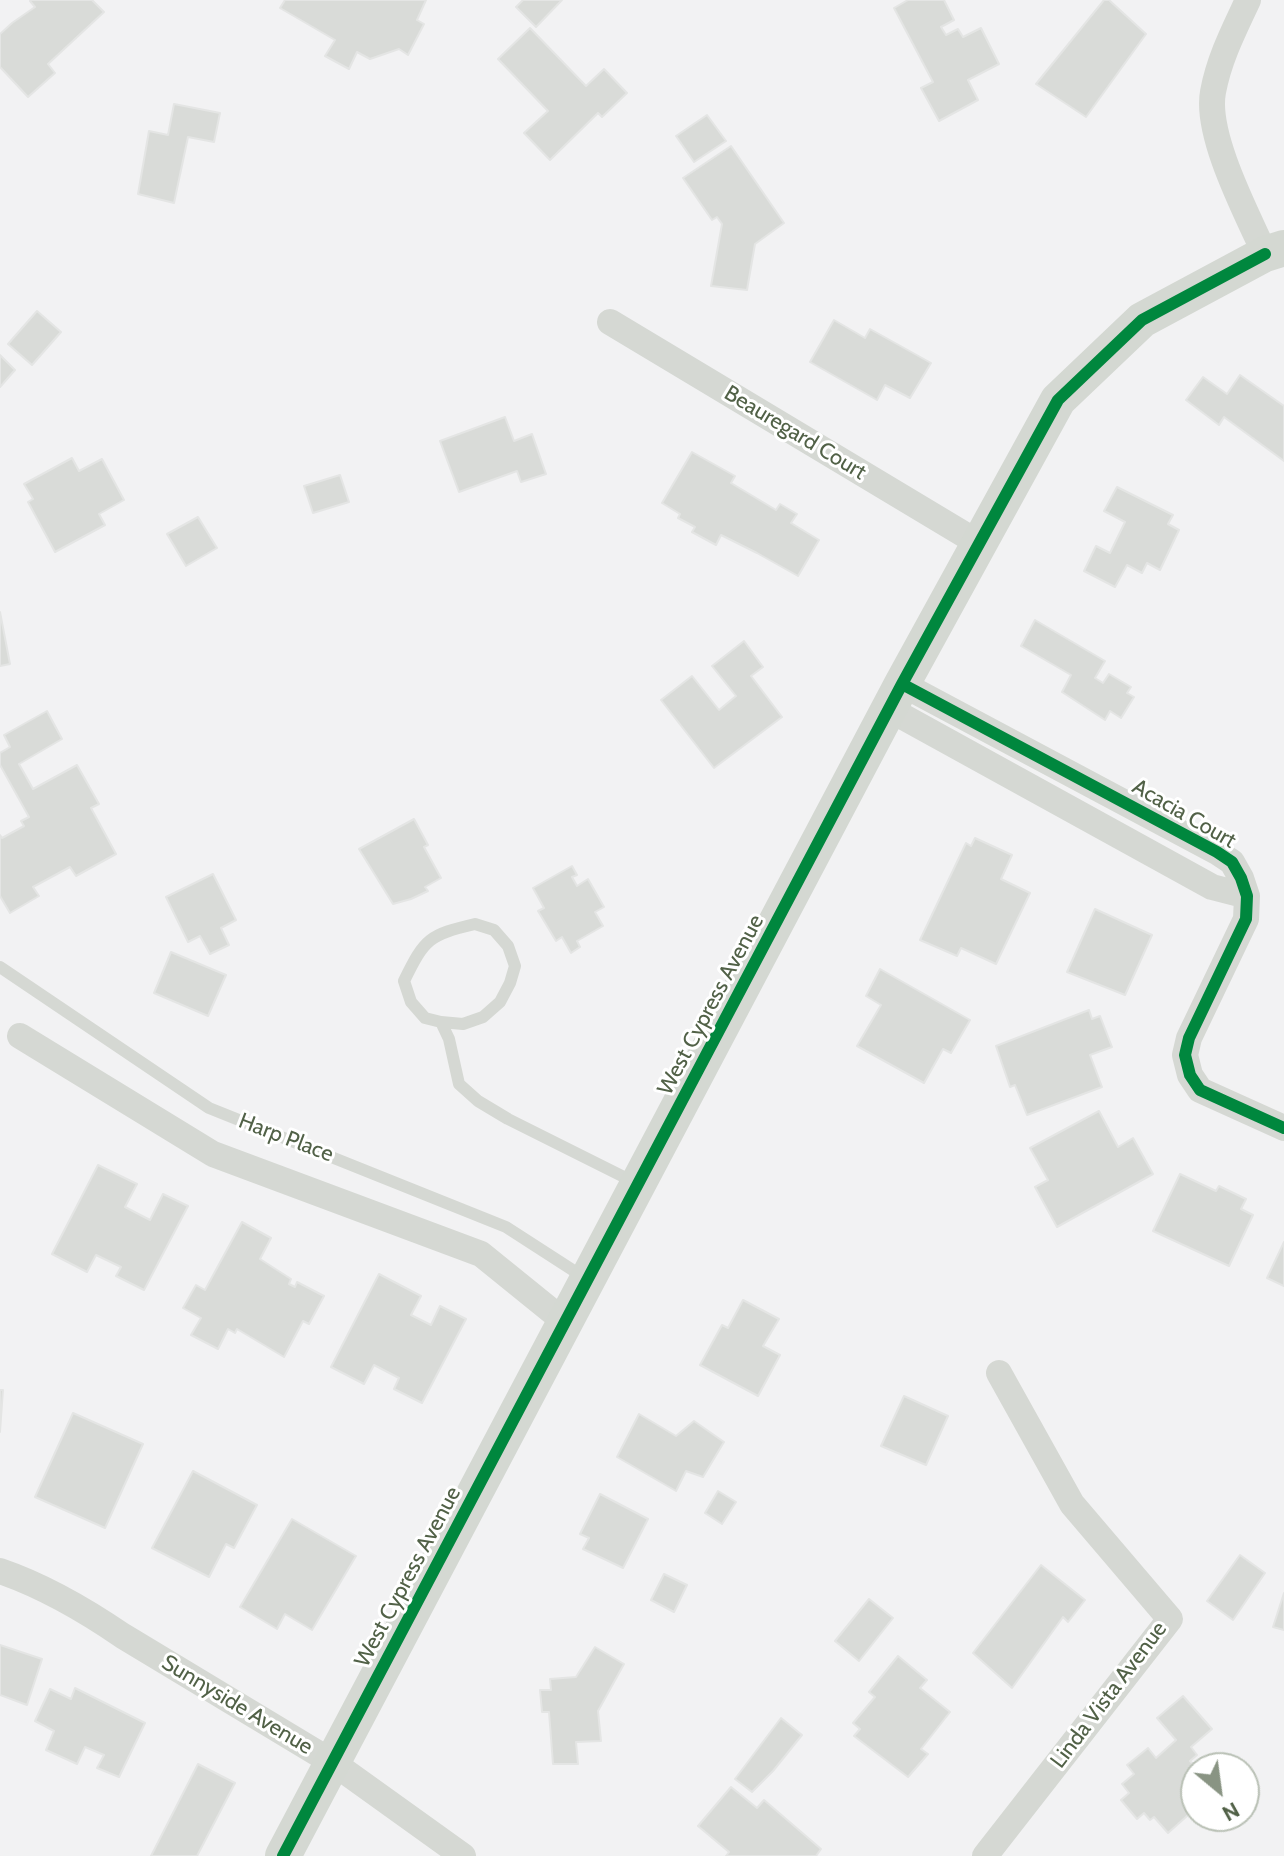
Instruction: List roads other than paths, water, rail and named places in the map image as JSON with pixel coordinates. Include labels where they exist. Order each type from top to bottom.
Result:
[{"type":"main road","name":"West Cypress Avenue","points":[[283,1856],[895,696],[1058,400],[1142,320],[1275,251]]},
{"type":"street","points":[[1248,0],[1223,54],[1212,95],[1214,127],[1232,180],[1275,251]]},
{"type":"street","name":"Beauregard Court","points":[[610,322],[980,544]]},
{"type":"street","points":[[895,696],[1078,814],[1212,887],[1247,896],[1246,919],[1189,1038],[1185,1055],[1190,1075],[1200,1090],[1284,1128]]},
{"type":"street","name":"Acacia Court","points":[[895,696],[1093,786],[1217,852],[1232,862],[1247,896]]},
{"type":"street","points":[[1078,814],[1093,786]]},
{"type":"street","name":"Harp Place","points":[[20,1036],[213,1154],[481,1254],[565,1322]]},
{"type":"street","name":"Linda Vista Avenue","points":[[985,1856],[1170,1619],[1072,1504],[999,1373]]},
{"type":"street","name":"Sunnyside Avenue","points":[[0,1571],[23,1579],[90,1614],[332,1762],[463,1856]]},
{"type":"lane","points":[[475,924],[494,930],[508,946],[515,966],[500,1002],[483,1017],[463,1024],[441,1022],[425,1018],[411,1002],[404,981],[420,949],[436,935],[457,928],[475,924]]},
{"type":"lane","name":"Harp Place","points":[[0,967],[209,1108],[506,1227],[588,1280]]},
{"type":"lane","points":[[441,1022],[449,1039],[459,1084],[478,1101],[638,1184]]}]
